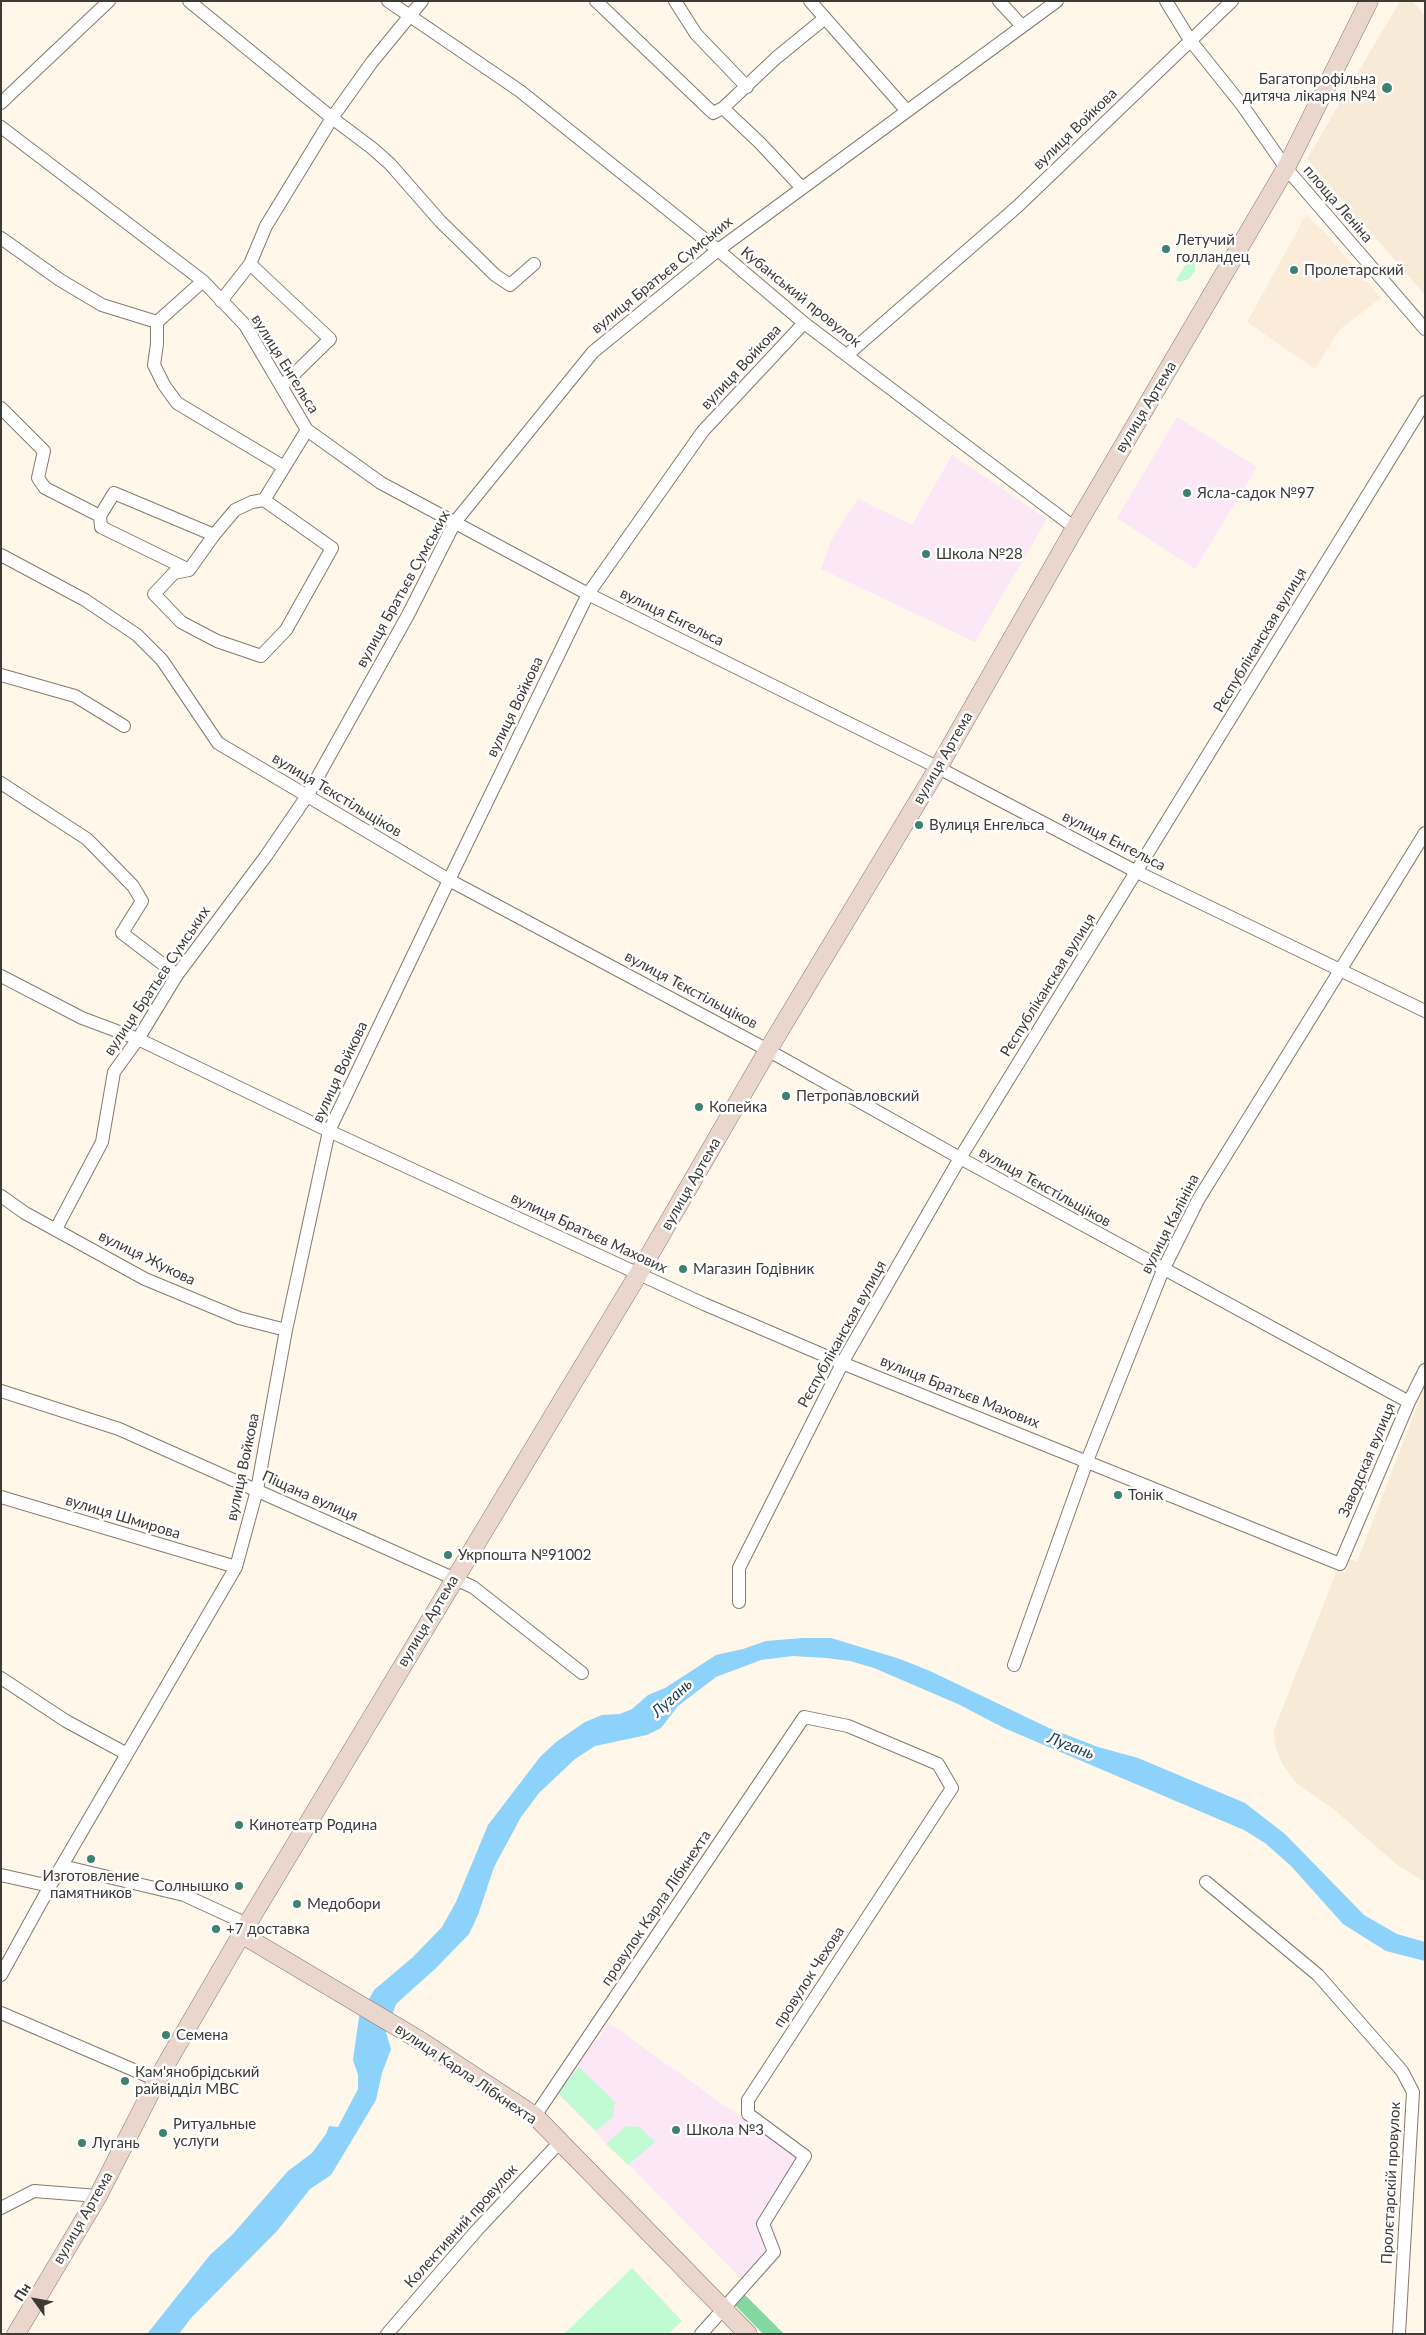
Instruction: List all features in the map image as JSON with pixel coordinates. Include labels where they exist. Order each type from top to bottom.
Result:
[{"type":"street","points":[[1,103],[108,1]]},
{"type":"street","points":[[190,1],[390,164],[440,222],[495,275],[510,285],[534,264]]},
{"type":"street","name":"Кубанський провулок","points":[[388,1],[520,91],[718,250],[804,323],[1075,528]]},
{"type":"street","points":[[221,301],[250,264],[266,226],[332,118],[408,16],[422,1]]},
{"type":"street","points":[[596,1],[712,113],[723,108],[776,58],[826,18]]},
{"type":"street","points":[[675,1],[696,34],[747,87]]},
{"type":"street","points":[[810,1],[907,111]]},
{"type":"street","points":[[999,1],[1022,26]]},
{"type":"street","name":"вулиця Братьєв Сумських","points":[[56,1229],[102,1142],[114,1072],[138,1039],[177,975],[266,856],[307,796],[408,615],[455,522],[593,352],[718,250],[1057,1]]},
{"type":"street","name":"площа Леніна","points":[[1166,1],[1190,40],[1242,105],[1286,168],[1425,329]]},
{"type":"street","name":"вулиця Войкова","points":[[847,355],[1018,206],[1232,1]]},
{"type":"street","name":"вулиця Артема","points":[[16,2334],[98,2196],[157,2080],[244,1929],[639,1273],[768,1050],[938,768],[1075,528],[1286,168],[1370,1]]},
{"type":"street","points":[[723,108],[760,143],[802,188]]},
{"type":"street","name":"вулиця Енгельса","points":[[1,127],[204,281],[245,325],[307,430],[381,483],[588,594],[938,768],[1137,872],[1340,968],[1425,1011]]},
{"type":"street","points":[[1,238],[60,280],[102,305],[157,322]]},
{"type":"street","points":[[250,264],[330,339],[282,386]]},
{"type":"street","points":[[204,281],[157,322],[157,344],[154,365],[164,385],[177,403],[284,467]]},
{"type":"street","name":"вулиця Войкова","points":[[1,1975],[50,1886],[236,1567],[257,1490],[286,1330],[329,1131],[588,594],[703,431],[804,323]]},
{"type":"street","name":"Рєспубліканская вулиця","points":[[739,1602],[738,1568],[842,1363],[960,1158],[1425,402]]},
{"type":"street","points":[[1,408],[44,451],[38,478],[46,488],[100,516]]},
{"type":"street","points":[[264,500],[307,430]]},
{"type":"street","points":[[189,570],[101,527],[100,516],[114,493],[214,535]]},
{"type":"street","points":[[264,500],[332,548],[286,630],[261,656],[217,640],[181,622],[154,594],[174,573],[189,570],[235,510],[252,502],[264,500]]},
{"type":"street","name":"вулиця Тєкстільщіков","points":[[1,555],[85,600],[137,635],[162,660],[218,743],[449,880],[768,1050],[1163,1270],[1408,1402]]},
{"type":"street","points":[[1,675],[75,696],[124,726]]},
{"type":"street","points":[[1,783],[87,839],[133,886],[142,901],[122,933],[177,975]]},
{"type":"street","name":"вулиця Калініна","points":[[1014,1665],[1087,1461],[1163,1270],[1198,1200],[1425,833]]},
{"type":"street","name":"вулиця Братьєв Махових","points":[[1,976],[82,1018],[138,1039],[329,1131],[704,1304],[842,1363],[1340,1564]]},
{"type":"street","name":"вулиця Жукова","points":[[1,1196],[25,1213],[145,1279],[238,1318],[286,1330]]},
{"type":"street","name":"Заводская вулиця","points":[[1340,1564],[1408,1402],[1425,1370]]},
{"type":"street","name":"Піщана вулиця","points":[[1,1391],[119,1428],[474,1587],[582,1673]]},
{"type":"street","name":"вулиця Шмирова","points":[[1,1497],[236,1567]]},
{"type":"street","points":[[1,1678],[66,1721],[127,1754]]},
{"type":"street","name":"провулок Карла Лібкнехта","points":[[534,2116],[804,1717]]},
{"type":"street","name":"провулок Чехова","points":[[724,2309],[774,2252],[763,2224],[804,2156],[748,2114],[748,2100],[952,1788],[938,1764],[848,1726],[804,1717]]},
{"type":"street","points":[[62,1866],[184,1895],[244,1929]]},
{"type":"street","points":[[1,1875],[50,1886]]},
{"type":"street","name":"Пролєтарскій провулок","points":[[1206,1882],[1318,1975],[1402,2071],[1413,2092],[1399,2334]]},
{"type":"street","name":"вулиця Карла Лібкнехта","points":[[244,1929],[304,1973],[421,2041],[534,2116],[748,2334]]},
{"type":"street","points":[[1,2013],[157,2080]]},
{"type":"street","name":"Колективний провулок","points":[[387,2334],[477,2230],[560,2142]]},
{"type":"street","points":[[1,2208],[34,2191],[98,2196]]},
{"type":"street","points":[[701,2334],[724,2309]]},
{"type":"shaded area","name":"Багатопрофільна дитяча лікарня №4","points":[[1400,1],[1412,1],[1425,16],[1425,295],[1307,159]]},
{"type":"shaded area","points":[[1306,215],[1326,234],[1381,298],[1339,330],[1315,369],[1247,322]]},
{"type":"shaded area","name":"Ясла-садок №97","points":[[1177,417],[1257,467],[1195,569],[1117,518]]},
{"type":"shaded area","name":"Школа №28","points":[[952,455],[1047,519],[975,642],[821,569],[832,539],[858,499],[912,525]]},
{"type":"shaded area","points":[[1425,1386],[1425,1882],[1395,1863],[1336,1811],[1295,1782],[1283,1765],[1275,1746],[1274,1730],[1337,1570],[1345,1573],[1350,1559],[1357,1562]]},
{"type":"shaded area","name":"Школа №3","points":[[609,2023],[809,2166],[772,2221],[782,2254],[778,2261],[751,2288],[557,2093]]},
{"type":"green space","points":[[1191,256],[1195,262],[1195,271],[1189,279],[1179,282],[1176,280]]},
{"type":"green space","points":[[579,2067],[615,2102],[613,2117],[596,2131],[558,2093]]},
{"type":"green space","points":[[626,2126],[640,2127],[655,2142],[628,2165],[606,2144]]},
{"type":"green space","points":[[632,2268],[682,2321],[668,2334],[564,2334]]},
{"type":"green space","points":[[743,2293],[784,2334],[763,2334],[733,2303]]},
{"type":"water","points":[[831,1638],[900,1659],[930,1671],[1049,1728],[1098,1747],[1138,1758],[1245,1803],[1285,1834],[1364,1915],[1397,1934],[1425,1942],[1425,1961],[1386,1951],[1343,1924],[1291,1866],[1265,1843],[1244,1830],[1004,1728],[958,1704],[874,1668],[850,1661],[826,1658],[793,1656],[761,1660],[716,1677],[678,1706],[661,1728],[647,1735],[595,1746],[575,1759],[539,1793],[521,1817],[494,1867],[478,1915],[469,1934],[436,1968],[396,2004],[386,2032],[391,2049],[382,2073],[376,2100],[331,2175],[310,2189],[277,2231],[191,2318],[179,2334],[147,2334],[210,2255],[232,2235],[288,2171],[312,2153],[326,2134],[329,2126],[338,2127],[358,2089],[358,2075],[353,2060],[359,2017],[374,1990],[413,1957],[442,1927],[456,1902],[488,1825],[540,1757],[556,1742],[585,1722],[602,1715],[620,1714],[632,1709],[648,1695],[665,1688],[716,1655],[743,1649],[766,1641]]},
{"type":"place","name":"Багатопрофільна дитяча лікарня №4","points":[[1387,88]]},
{"type":"place","name":"Летучий голландец","points":[[1166,249]]},
{"type":"place","name":"Пролетарский","points":[[1294,270]]},
{"type":"place","name":"Ясла-садок №97","points":[[1187,493]]},
{"type":"place","name":"Школа №28","points":[[926,554]]},
{"type":"place","name":"Вулиця Енгельса","points":[[919,825]]},
{"type":"place","name":"Петропавловский","points":[[786,1096]]},
{"type":"place","name":"Копейка","points":[[699,1107]]},
{"type":"place","name":"Магазин Годівник","points":[[683,1269]]},
{"type":"place","name":"Тонік","points":[[1118,1495]]},
{"type":"place","name":"Укрпошта №91002","points":[[448,1555]]},
{"type":"place","name":"Кинотеатр Родина","points":[[239,1825]]},
{"type":"place","name":"Изготовление памятников","points":[[91,1859]]},
{"type":"place","name":"Солнышко","points":[[239,1886]]},
{"type":"place","name":"Медобори","points":[[297,1904]]},
{"type":"place","name":"+7 доставка","points":[[216,1929]]},
{"type":"place","name":"Семена","points":[[166,2035]]},
{"type":"place","name":"Кам'янобрідський райвідділ МВС","points":[[125,2081]]},
{"type":"place","name":"Школа №3","points":[[676,2130]]},
{"type":"place","name":"Ритуальные услуги","points":[[163,2133]]},
{"type":"place","name":"Лугань","points":[[82,2143]]}]
